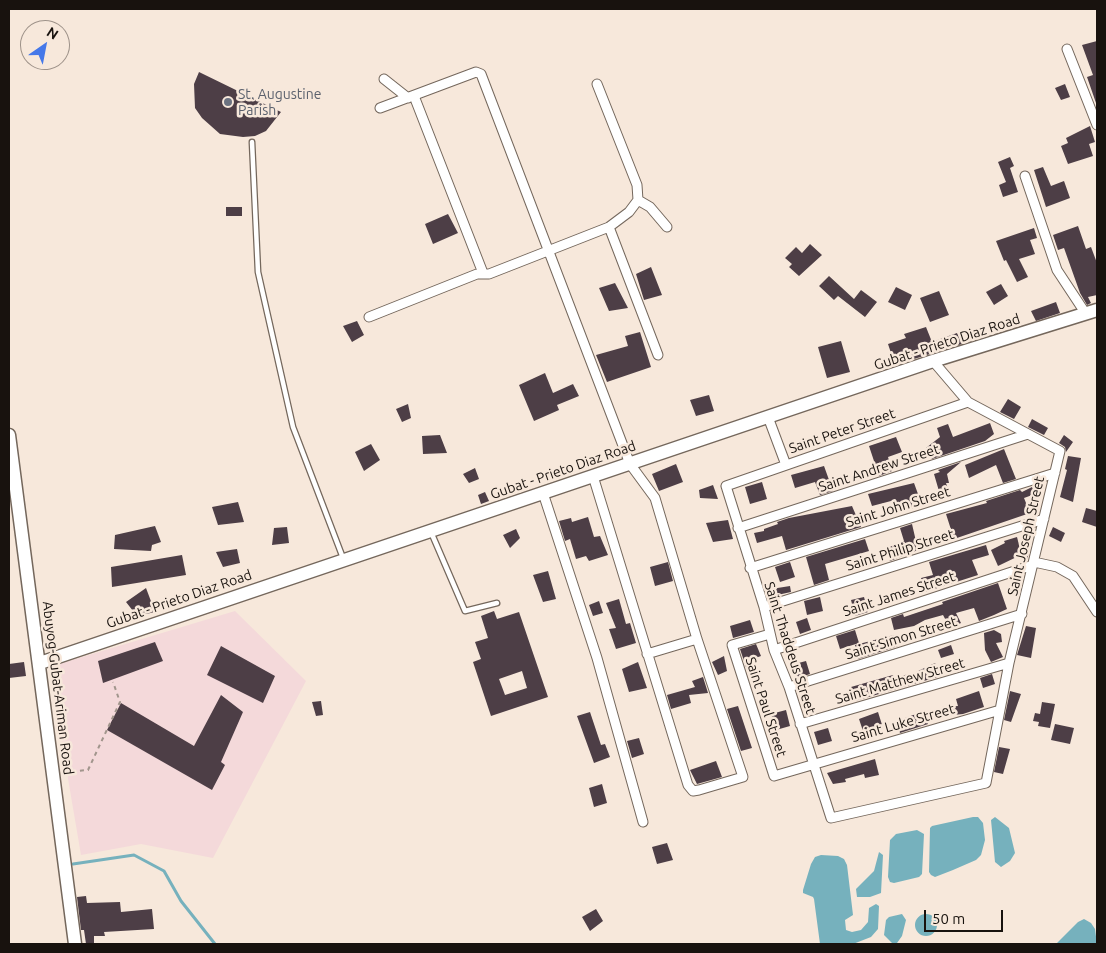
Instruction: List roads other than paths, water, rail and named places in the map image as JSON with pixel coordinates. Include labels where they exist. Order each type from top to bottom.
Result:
[{"type":"main road","name":"Gubat - Prieto Diaz Road","points":[[40,663],[933,361],[1092,312]]},
{"type":"main road","name":"Abuyog-Gubat-Ariman Road","points":[[9,435],[75,944]]},
{"type":"street","points":[[1067,49],[1097,125]]},
{"type":"street","points":[[380,108],[476,72],[481,74],[630,464],[655,498],[697,639],[744,777],[693,791],[688,785],[592,476]]},
{"type":"street","points":[[384,79],[411,97],[483,273]]},
{"type":"street","points":[[369,317],[483,273],[489,274],[609,227],[629,212],[638,200],[637,185],[597,84]]},
{"type":"street","points":[[1025,176],[1057,270],[1092,312]]},
{"type":"street","points":[[638,200],[650,207],[667,226]]},
{"type":"street","points":[[609,227],[658,355]]},
{"type":"street","name":"Saint Joseph Street","points":[[831,818],[986,784],[1008,663],[1022,614],[1060,450],[968,402],[933,361]]},
{"type":"street","name":"Saint Peter Street","points":[[726,486],[968,402]]},
{"type":"street","points":[[768,417],[786,464]]},
{"type":"street","name":"Saint Andrew Street","points":[[738,528],[1028,434]]},
{"type":"street","name":"Saint John Street","points":[[750,568],[1055,473]]},
{"type":"street","name":"Saint Thaddeus Street","points":[[726,486],[750,568],[764,607],[774,650],[789,687],[831,818]]},
{"type":"street","points":[[543,493],[597,658],[643,822]]},
{"type":"street","name":"Saint Philip Street","points":[[764,607],[1044,519]]},
{"type":"street","points":[[1033,564],[1058,567],[1073,576],[1097,612]]},
{"type":"street","name":"Saint James Street","points":[[774,650],[1033,564]]},
{"type":"street","name":"Saint Simon Street","points":[[789,687],[1022,614]]},
{"type":"street","name":"Saint Paul Street","points":[[770,634],[732,645],[774,776],[814,763]]},
{"type":"street","points":[[647,654],[697,639]]},
{"type":"street","name":"Saint Matthew Street","points":[[800,724],[1008,663]]},
{"type":"street","name":"Saint Luke Street","points":[[814,763],[1000,710]]},
{"type":"lane","points":[[252,142],[258,272],[293,427],[343,560]]},
{"type":"lane","points":[[430,530],[465,611],[497,603]]},
{"type":"water","points":[[978,817],[983,823],[985,840],[981,855],[976,860],[953,870],[935,877],[931,875],[929,872],[930,828]]},
{"type":"water","points":[[995,817],[1009,828],[1015,853],[1010,861],[1001,867],[995,862],[991,820]]},
{"type":"water","points":[[917,830],[924,834],[922,874],[919,877],[894,883],[890,882],[888,877],[890,840],[896,834]]},
{"type":"water","points":[[879,852],[883,855],[881,893],[870,897],[857,897],[856,889],[874,871]]},
{"type":"water","points":[[821,855],[838,856],[844,859],[847,865],[853,915],[845,920],[846,930],[852,932],[861,930],[868,922],[869,908],[876,904],[879,906],[878,929],[871,937],[853,944],[820,944],[814,899],[803,893],[803,890],[811,864],[815,857]]},
{"type":"water","points":[[902,914],[906,920],[902,936],[897,943],[892,943],[884,935],[886,920],[889,917]]},
{"type":"water","points":[[926,914],[936,921],[937,925],[930,935],[926,936],[916,929],[915,925],[922,915]]},
{"type":"water","points":[[1084,919],[1091,923],[1095,929],[1097,944],[1056,944],[1078,922]]},
{"type":"waterway","points":[[73,864],[134,855],[164,871],[181,901],[215,944]]},
{"type":"place","name":"St. Augustine Parish","points":[[228,102]]}]
